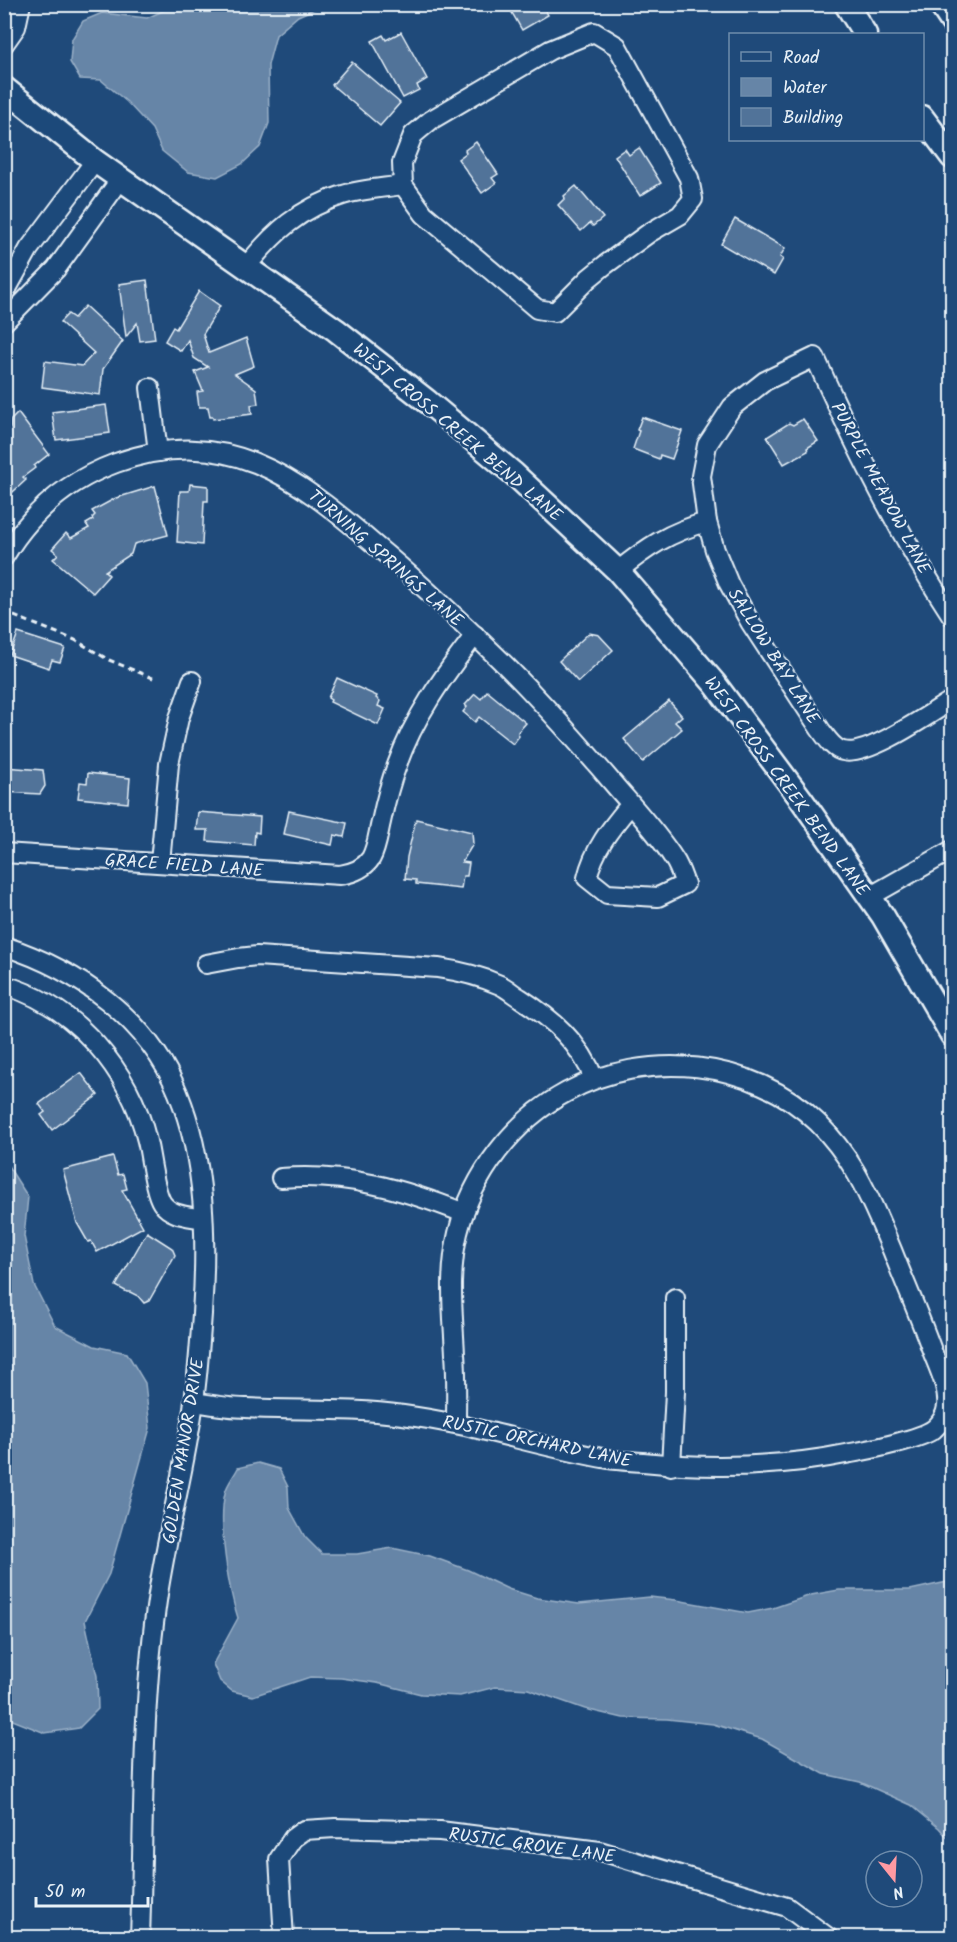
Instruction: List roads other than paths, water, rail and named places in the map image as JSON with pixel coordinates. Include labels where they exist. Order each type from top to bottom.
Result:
[{"type":"main road","points":[[846,4],[864,33]]},
{"type":"main road","points":[[940,4],[952,22]]},
{"type":"main road","name":"WEST CROSS CREEK BEND LANE","points":[[4,88],[120,180],[336,330],[428,402],[514,474],[618,571],[715,684],[801,799],[870,897],[952,1035]]},
{"type":"main road","points":[[927,123],[952,147]]},
{"type":"main road","points":[[927,123],[952,157]]},
{"type":"street","points":[[4,44],[16,27],[21,4]]},
{"type":"street","points":[[594,32],[617,46],[689,178],[693,199],[680,215],[649,233],[589,278],[555,312],[537,309],[424,214],[403,185],[402,163],[406,149],[413,135],[431,120],[550,50],[594,32]]},
{"type":"street","points":[[4,294],[29,249],[95,161]]},
{"type":"street","points":[[4,322],[56,269],[120,180]]},
{"type":"street","points":[[246,267],[264,245],[291,219],[345,194],[403,185]]},
{"type":"street","name":"SALLOW BAY LANE","points":[[814,357],[765,381],[732,407],[707,444],[701,476],[706,522],[715,550],[729,584],[750,622],[820,729],[830,742],[843,752],[859,752],[874,746],[952,700]]},
{"type":"street","name":"PURPLE MEADOW LANE","points":[[814,357],[854,444],[899,530],[952,616]]},
{"type":"street","points":[[150,388],[158,452]]},
{"type":"street","name":"TURNING SPRINGS LANE","points":[[4,557],[19,534],[45,504],[72,484],[97,470],[128,459],[158,452],[189,449],[218,452],[274,470],[303,486],[359,530],[427,589],[548,708],[631,804],[675,860],[685,884],[658,897],[607,894],[587,878],[591,860],[610,830],[631,804]]},
{"type":"street","points":[[618,571],[643,550],[683,529],[706,522]]},
{"type":"street","name":"GRACE FIELD LANE","points":[[4,853],[340,875],[362,868],[375,849],[385,803],[397,764],[415,725],[443,678],[475,635]]},
{"type":"street","points":[[160,863],[169,764],[179,718],[192,681]]},
{"type":"street","points":[[870,897],[952,849]]},
{"type":"street","name":"GOLDEN MANOR DRIVE","points":[[4,946],[31,954],[66,972],[105,998],[132,1022],[157,1054],[178,1092],[191,1132],[199,1175],[203,1219],[204,1287],[194,1402],[158,1593],[150,1671],[140,1938]]},
{"type":"street","points":[[206,964],[257,956],[406,965],[461,971],[502,986],[538,1009],[573,1043],[588,1064],[594,1079],[552,1100],[512,1133],[483,1173],[464,1213],[453,1257],[450,1284],[457,1384],[456,1424]]},
{"type":"street","points":[[4,985],[42,1000],[75,1024],[99,1047],[117,1071],[135,1103],[147,1139],[158,1195],[162,1204],[170,1211],[203,1219]]},
{"type":"street","name":"RUSTIC ORCHARD LANE","points":[[194,1402],[246,1408],[317,1408],[379,1412],[456,1424],[612,1460],[671,1466],[752,1466],[833,1457],[877,1448],[928,1433],[936,1427],[943,1419],[947,1408],[943,1382],[921,1323],[875,1211],[857,1175],[843,1152],[815,1120],[789,1100],[752,1081],[733,1073],[707,1068],[656,1066],[612,1073],[594,1079]]},
{"type":"street","points":[[281,1178],[305,1176],[360,1180],[414,1194],[464,1213]]},
{"type":"street","points":[[671,1466],[675,1392],[675,1298]]},
{"type":"street","name":"RUSTIC GROVE LANE","points":[[284,1938],[279,1859],[293,1838],[304,1830],[335,1828],[440,1831],[600,1851],[787,1907],[829,1938]]},
{"type":"water","points":[[176,5],[323,5],[298,16],[276,35],[268,65],[269,123],[260,147],[242,164],[217,177],[188,172],[162,151],[152,129],[127,102],[101,80],[80,79],[70,62],[72,39],[83,21],[102,13],[147,18]]},
{"type":"water","points":[[5,1165],[8,1166],[28,1197],[24,1236],[34,1285],[55,1326],[94,1346],[127,1353],[145,1383],[150,1428],[109,1574],[85,1621],[97,1676],[98,1709],[79,1728],[45,1733],[5,1717]]},
{"type":"water","points":[[258,1463],[279,1469],[288,1487],[289,1508],[305,1537],[322,1554],[357,1554],[392,1548],[430,1556],[468,1570],[508,1589],[537,1598],[579,1604],[650,1597],[748,1613],[773,1608],[811,1595],[839,1590],[910,1590],[952,1581],[952,1842],[911,1805],[860,1782],[824,1774],[762,1739],[713,1724],[667,1719],[623,1718],[585,1709],[528,1689],[495,1687],[460,1696],[421,1694],[377,1683],[310,1677],[253,1696],[232,1691],[220,1681],[213,1664],[238,1618],[225,1556],[223,1506],[226,1490],[238,1468]]}]
